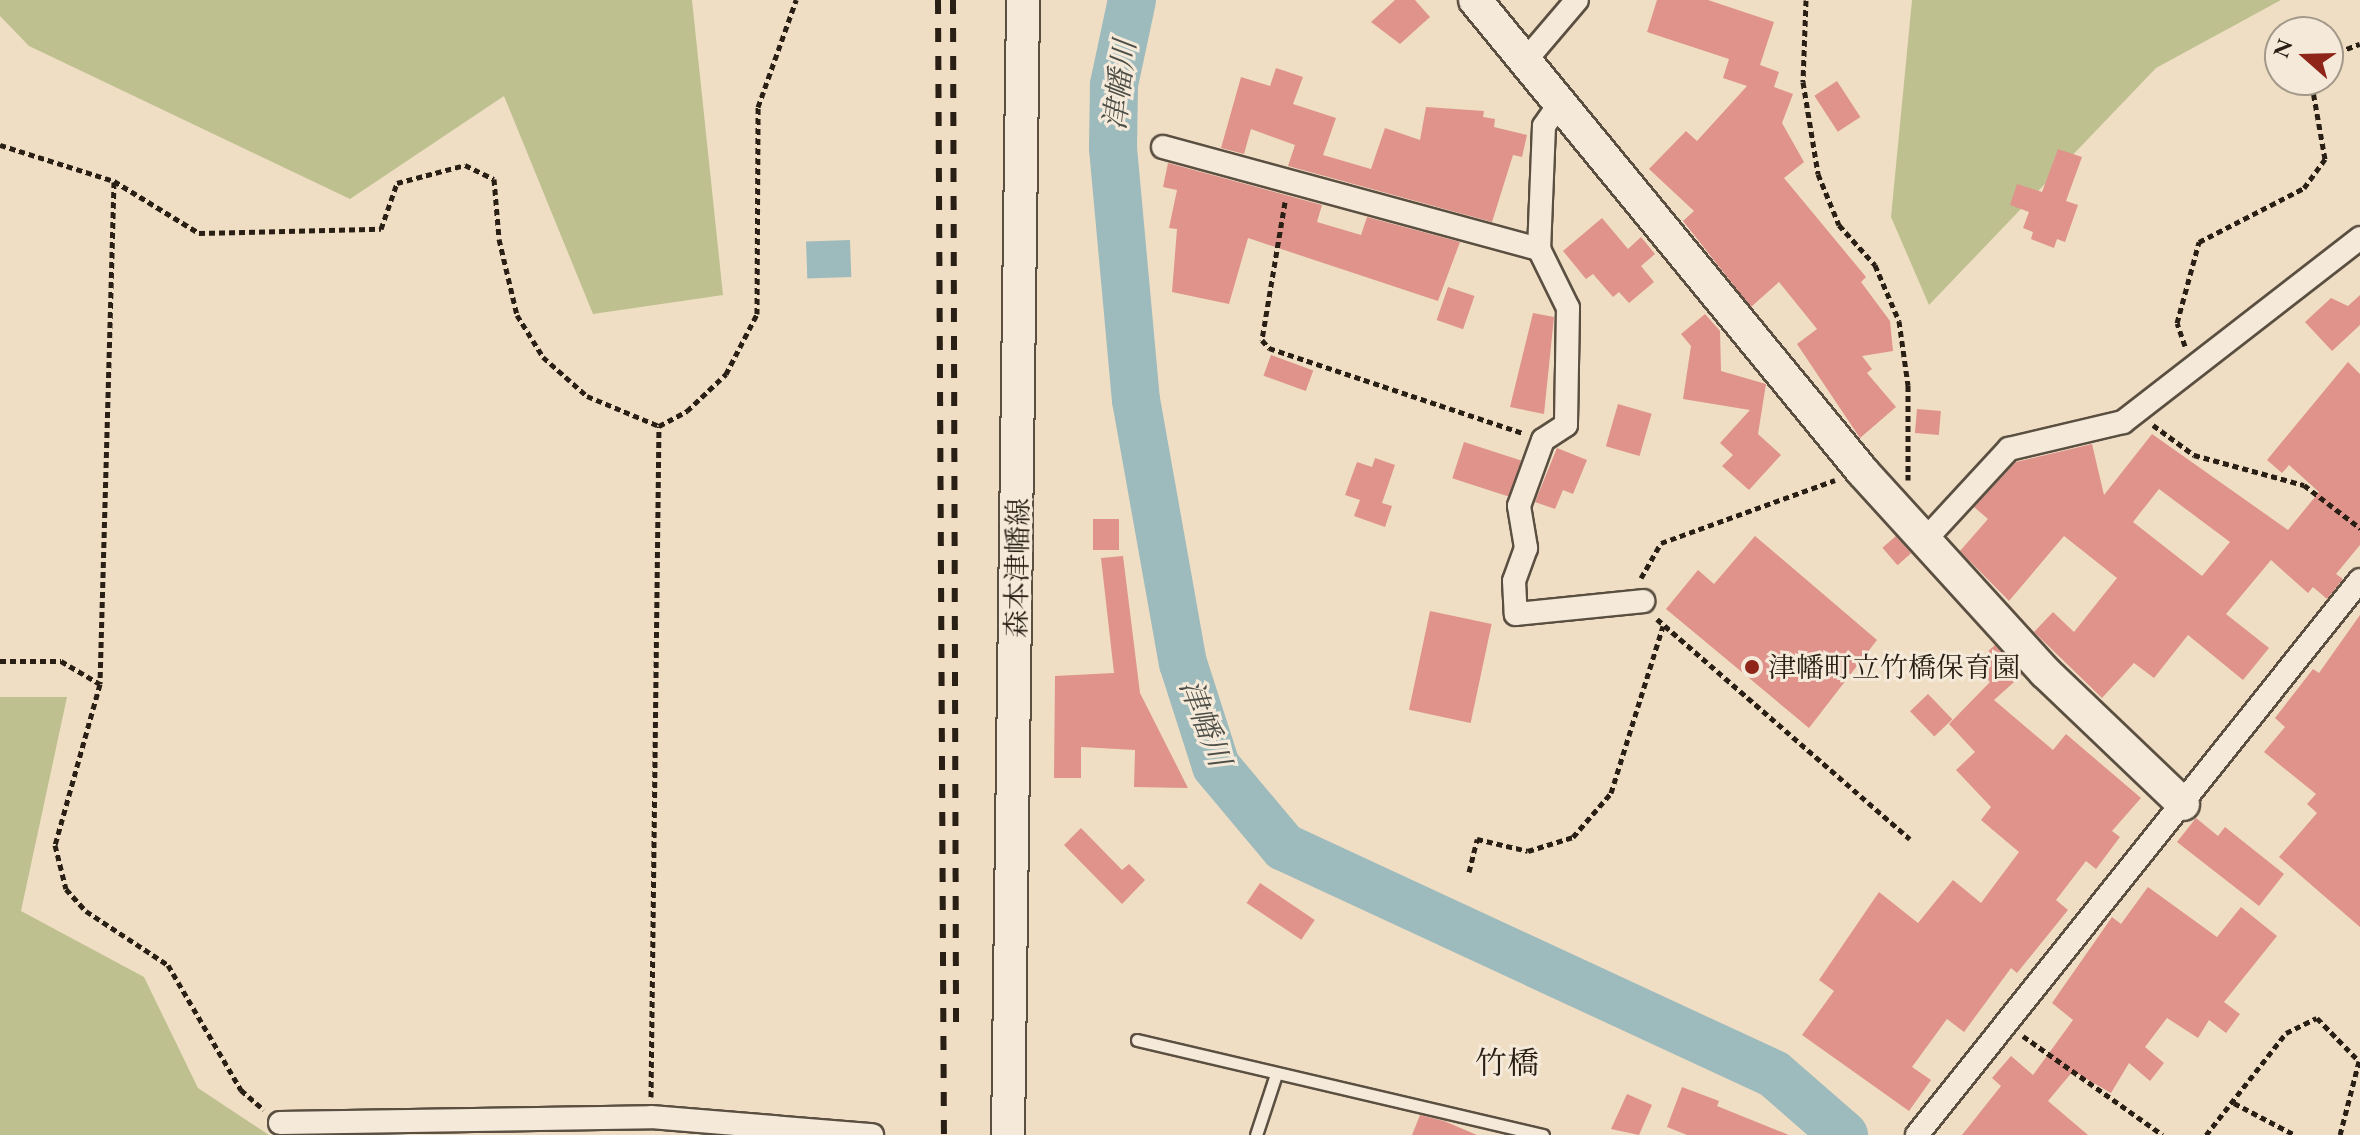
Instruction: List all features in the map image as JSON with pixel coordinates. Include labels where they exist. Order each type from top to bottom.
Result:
[{"type":"main road","name":"森本津幡線","points":[[1008,1135],[1023,0]]},
{"type":"main road","points":[[1475,0],[1862,471],[2045,672],[2183,804]]},
{"type":"street","points":[[1525,61],[1577,0]]},
{"type":"street","points":[[1560,103],[1544,126],[1539,249],[1568,308],[1566,425],[1543,440],[1519,506],[1526,548],[1514,581],[1516,614],[1643,601]]},
{"type":"street","points":[[1163,147],[1539,249]]},
{"type":"street","points":[[1925,540],[2009,449],[2123,422],[2360,238]]},
{"type":"street","points":[[1917,1135],[2360,580]]},
{"type":"street","points":[[280,1123],[651,1126],[872,1135]]},
{"type":"lane","points":[[1137,1040],[1543,1135]]},
{"type":"lane","points":[[1256,1135],[1276,1074]]},
{"type":"path","points":[[659,426],[687,411],[726,374],[757,314],[758,107],[796,0]]},
{"type":"path","points":[[1806,0],[1803,82],[1818,174],[1839,225],[1875,265],[1899,321],[1908,385],[1908,480],[1899,511]]},
{"type":"path","points":[[2193,368],[2177,323],[2199,242],[2304,188],[2325,159],[2314,96]]},
{"type":"path","points":[[0,145],[114,181],[199,233],[381,229],[397,183],[465,165],[494,179],[499,239],[517,315],[543,357],[587,396],[659,426]]},
{"type":"path","points":[[114,181],[100,684],[55,845],[66,889],[86,911],[168,965],[241,1090],[280,1123]]},
{"type":"path","points":[[1289,181],[1262,340],[1269,348],[1543,440]]},
{"type":"path","points":[[2136,412],[2194,455],[2304,485],[2360,528]]},
{"type":"path","points":[[651,1126],[659,426]]},
{"type":"path","points":[[1862,471],[1661,543],[1641,574],[1643,601],[1663,626],[1910,839]]},
{"type":"path","points":[[1469,872],[1477,839],[1528,851],[1573,837],[1611,793],[1663,626]]},
{"type":"path","points":[[0,661],[61,661],[100,684]]},
{"type":"path","points":[[2206,1135],[2217,1114],[2234,1103],[2286,1033],[2317,1018],[2359,1061],[2340,1135]]},
{"type":"path","points":[[2006,1024],[2163,1135]]},
{"type":"path","points":[[2234,1103],[2295,1135]]},
{"type":"green space","points":[[0,0],[692,0],[723,295],[593,314],[504,96],[350,199],[29,46],[0,16]]},
{"type":"green space","points":[[1912,0],[2281,0],[2156,68],[1929,305],[1891,217]]},
{"type":"green space","points":[[0,697],[67,697],[21,911],[144,977],[198,1088],[269,1135],[0,1135]]},
{"type":"water","points":[[850,240],[851,277],[807,279],[806,242]]},
{"type":"building","points":[[1395,0],[1415,0],[1430,17],[1400,44],[1371,22]]},
{"type":"building","points":[[1657,0],[1708,0],[1774,22],[1760,65],[1779,72],[1774,87],[1793,94],[1782,123],[1804,162],[1784,178],[1866,277],[1861,282],[1890,321],[1893,351],[1862,356],[1872,369],[1867,373],[1896,407],[1860,438],[1797,344],[1817,329],[1779,282],[1751,307],[1683,221],[1694,211],[1649,169],[1686,131],[1697,141],[1747,86],[1723,78],[1729,59],[1647,32]]},
{"type":"building","points":[[1276,68],[1303,77],[1293,104],[1336,118],[1323,155],[1371,169],[1385,128],[1420,140],[1426,107],[1484,111],[1483,117],[1495,119],[1494,127],[1527,135],[1522,157],[1513,155],[1492,222],[1288,166],[1295,145],[1251,129],[1244,154],[1221,148],[1241,77],[1270,86]]},
{"type":"building","points":[[1837,81],[1860,117],[1838,132],[1814,96]]},
{"type":"building","points":[[2058,149],[2082,157],[2066,201],[2078,205],[2065,242],[2057,239],[2054,248],[2031,239],[2033,232],[2023,228],[2029,212],[2010,205],[2017,184],[2042,192]]},
{"type":"building","points":[[1168,163],[1322,205],[1317,222],[1361,235],[1367,217],[1460,242],[1438,301],[1248,238],[1229,304],[1172,292],[1177,229],[1169,228],[1177,190],[1163,187]]},
{"type":"building","points":[[1602,218],[1628,249],[1641,237],[1655,254],[1641,266],[1654,282],[1629,303],[1619,292],[1613,297],[1593,274],[1586,279],[1563,251]]},
{"type":"building","points":[[1448,287],[1474,296],[1463,329],[1437,320]]},
{"type":"building","points":[[2360,295],[2360,325],[2332,351],[2305,322],[2331,298],[2348,306]]},
{"type":"building","points":[[1533,313],[1554,317],[1544,414],[1510,407]]},
{"type":"building","points":[[1705,314],[1720,331],[1721,371],[1766,384],[1758,434],[1781,455],[1749,490],[1722,466],[1733,455],[1720,443],[1750,410],[1683,399],[1691,346],[1681,334]]},
{"type":"building","points":[[1271,355],[1313,370],[1306,391],[1263,376]]},
{"type":"building","points":[[2348,362],[2360,374],[2360,545],[2336,574],[2343,579],[2327,599],[2313,587],[2308,593],[2271,560],[2226,614],[2269,648],[2243,680],[2188,635],[2154,678],[2134,663],[2102,698],[2034,632],[2053,612],[2074,632],[2117,578],[2064,536],[2009,601],[1960,551],[1988,519],[1974,507],[2016,462],[2092,444],[2104,495],[2152,434],[2288,530],[2319,492],[2289,465],[2282,473],[2267,460]],"holes":[[[2159,489],[2230,542],[2202,576],[2133,522]]]},
{"type":"building","points":[[1618,404],[1652,414],[1640,456],[1606,446]]},
{"type":"building","points":[[1917,409],[1941,411],[1939,435],[1915,433]]},
{"type":"building","points":[[1464,442],[1521,461],[1509,497],[1452,478]]},
{"type":"building","points":[[1557,448],[1587,460],[1573,494],[1563,490],[1555,509],[1535,502]]},
{"type":"building","points":[[1375,458],[1395,465],[1382,503],[1392,506],[1385,527],[1354,516],[1360,500],[1345,495],[1357,462],[1372,467]]},
{"type":"building","points":[[1093,519],[1119,519],[1119,550],[1093,550]]},
{"type":"building","points":[[1755,536],[1877,640],[1809,728],[1666,609],[1698,570],[1714,584]]},
{"type":"building","points":[[1896,536],[1911,553],[1898,565],[1882,548]]},
{"type":"building","points":[[1123,556],[1140,693],[1188,788],[1134,787],[1135,750],[1081,747],[1081,778],[1054,778],[1055,676],[1114,673],[1101,558]]},
{"type":"building","points":[[1430,611],[1492,624],[1471,723],[1409,710]]},
{"type":"building","points":[[2360,615],[2360,927],[2279,857],[2317,813],[2307,804],[2316,794],[2264,752],[2285,727],[2275,718],[2313,669],[2319,673]]},
{"type":"building","points":[[1995,645],[2022,675],[1994,700],[2053,750],[2066,734],[2141,798],[2112,831],[2120,837],[2096,869],[2086,861],[2056,900],[2068,910],[2017,973],[2011,968],[1964,1032],[1947,1019],[1912,1067],[1931,1080],[1909,1111],[1802,1035],[1834,991],[1819,980],[1879,892],[1918,923],[1953,880],[1981,903],[2019,852],[1981,820],[1991,807],[1956,770],[1975,752],[1949,724],[1990,682],[1974,664]]},
{"type":"building","points":[[1928,694],[1952,719],[1934,737],[1910,711]]},
{"type":"building","points":[[2196,818],[2218,836],[2225,827],[2284,874],[2259,906],[2177,842]]},
{"type":"building","points":[[1081,828],[1122,870],[1129,864],[1145,880],[1122,904],[1064,845]]},
{"type":"building","points":[[1260,883],[1315,920],[1301,940],[1247,903]]},
{"type":"building","points":[[2148,887],[2217,937],[2241,907],[2277,936],[2224,1002],[2240,1014],[2226,1033],[2209,1020],[2198,1038],[2167,1018],[2145,1047],[2164,1063],[2150,1081],[2129,1063],[2111,1093],[2073,1071],[2048,1101],[2088,1135],[1962,1135],[2001,1086],[1992,1078],[2011,1056],[2033,1075],[2073,1020],[2052,1003],[2112,917],[2121,924]]},
{"type":"building","points":[[1682,1087],[1719,1101],[1717,1106],[1789,1135],[1687,1135],[1667,1127]]},
{"type":"building","points":[[1627,1094],[1652,1105],[1639,1135],[1611,1129]]},
{"type":"building","points":[[1420,1115],[1444,1121],[1477,1135],[1412,1135]]},
{"type":"waterway","name":"津幡川","points":[[1132,0],[1114,85],[1113,148],[1136,400],[1183,663],[1216,766],[1284,847],[1774,1074],[1844,1135]]},
{"type":"railway","points":[[938,0],[944,1135]]},
{"type":"railway","points":[[953,0],[956,1032]]},
{"type":"place","name":"津幡町立竹橋保育園","points":[[1752,667]]},
{"type":"district","name":"竹橋","points":[[1507,1063]]}]
